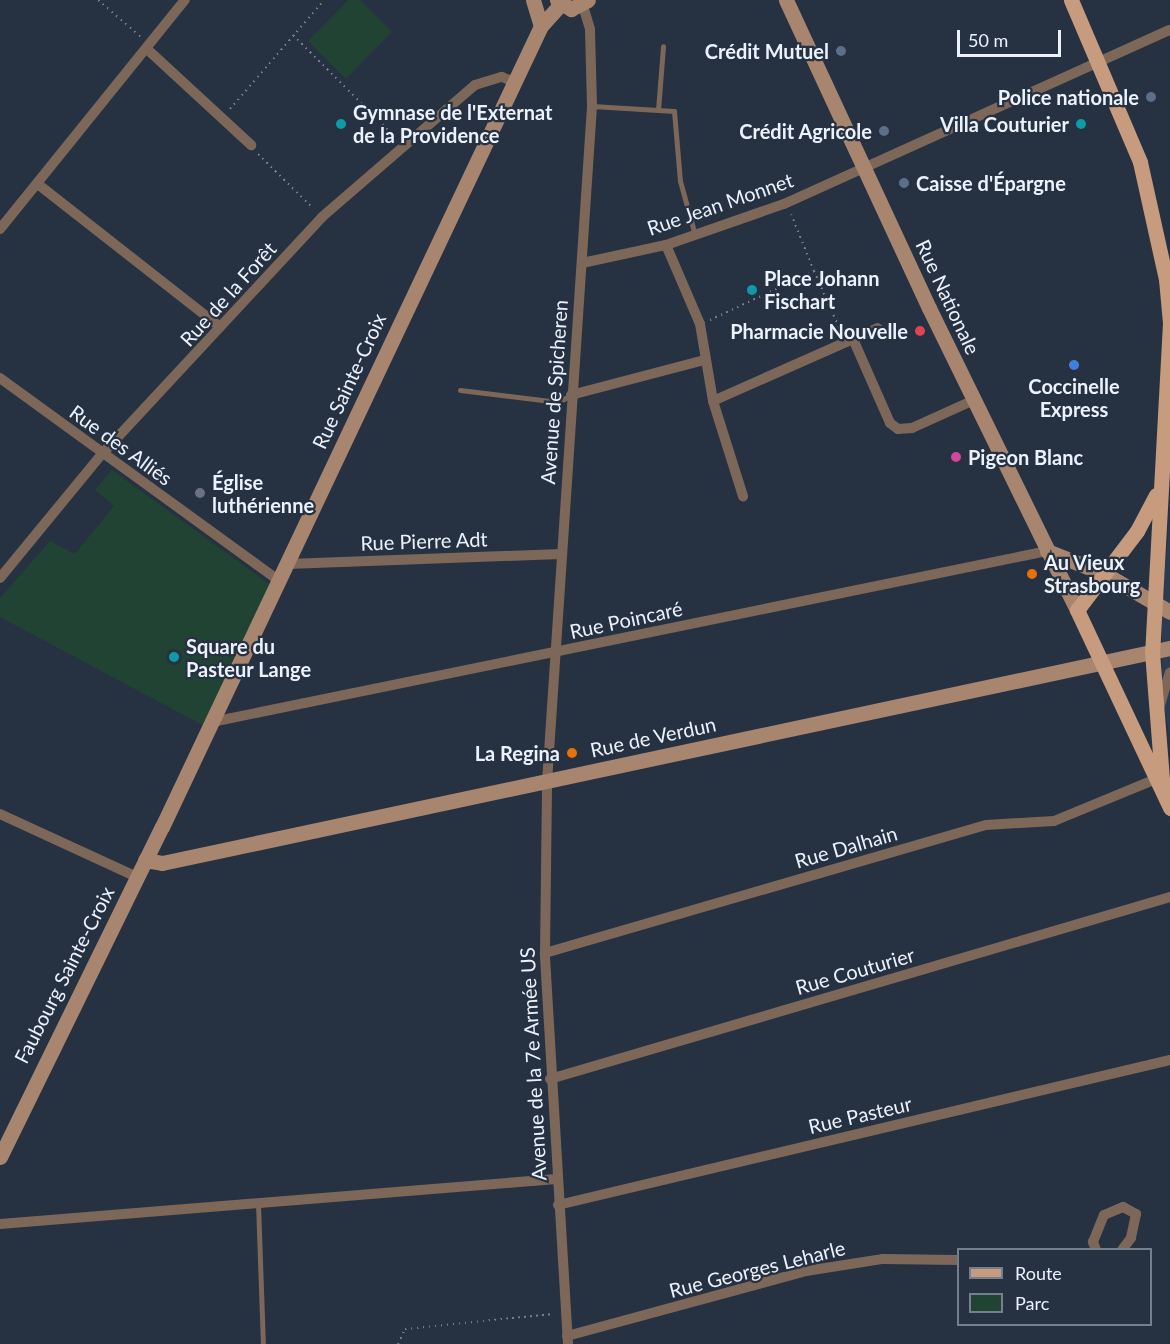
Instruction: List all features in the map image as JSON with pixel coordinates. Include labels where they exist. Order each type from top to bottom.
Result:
[{"type":"main road","points":[[533,0],[541,26]]},
{"type":"main road","name":"Rue Nationale","points":[[786,0],[974,400],[1077,610],[1099,664],[1170,808]]},
{"type":"main road","name":"Rue Nationale","points":[[1071,0],[1140,162],[1154,214],[1166,279],[1170,334],[1162,480],[1164,513],[1153,601],[1152,652],[1160,786]]},
{"type":"main road","points":[[558,2],[571,9],[586,3]]},
{"type":"main road","name":"Rue Sainte-Croix","points":[[137,877],[288,564],[514,82],[541,26],[558,2]]},
{"type":"main road","points":[[1077,610],[1137,531],[1162,480]]},
{"type":"main road","points":[[1047,551],[1105,574],[1170,612]]},
{"type":"main road","name":"Rue de Verdun","points":[[145,860],[162,863],[1170,648]]},
{"type":"main road","name":"Faubourg Sainte-Croix","points":[[0,1157],[137,877]]},
{"type":"street","points":[[0,230],[185,0]]},
{"type":"street","name":"Avenue de Spicheren","points":[[547,782],[592,106],[591,29],[586,3]]},
{"type":"street","name":"Rue Jean Monnet","points":[[582,263],[666,245],[786,203],[1170,30]]},
{"type":"street","points":[[148,47],[251,144]]},
{"type":"street","name":"Rue de la Forêt","points":[[0,578],[102,454],[322,217],[475,85],[502,77],[514,82]]},
{"type":"street","points":[[39,184],[220,327]]},
{"type":"street","points":[[666,245],[700,324],[704,360],[713,401],[743,496]]},
{"type":"street","points":[[713,401],[878,328]]},
{"type":"street","points":[[849,340],[890,423],[898,429],[912,428],[974,400]]},
{"type":"street","points":[[571,395],[704,360]]},
{"type":"street","name":"Rue des Alliés","points":[[0,378],[279,582]]},
{"type":"street","name":"Rue Poincaré","points":[[212,722],[1047,551]]},
{"type":"street","name":"Rue Pierre Adt","points":[[288,564],[561,554]]},
{"type":"street","points":[[1157,714],[1170,673]]},
{"type":"street","name":"Avenue de la 7e Armée US","points":[[547,782],[545,953],[550,1079],[567,1340]]},
{"type":"street","name":"Rue Dalhain","points":[[545,953],[986,825],[1054,820],[1160,786]]},
{"type":"street","points":[[0,814],[137,877]]},
{"type":"street","name":"Rue Couturier","points":[[550,1079],[1170,897]]},
{"type":"street","name":"Rue Pasteur","points":[[558,1205],[1170,1060]]},
{"type":"street","points":[[0,1224],[556,1179]]},
{"type":"street","points":[[1096,1248],[1094,1242],[1104,1215],[1123,1207],[1136,1214],[1131,1238],[1124,1248]]},
{"type":"street","name":"Rue Georges Leharle","points":[[567,1340],[806,1271],[883,1259],[957,1260]]},
{"type":"lane","points":[[658,110],[663,46]]},
{"type":"lane","points":[[592,106],[674,111],[680,181],[695,235]]},
{"type":"lane","points":[[460,390],[558,402],[571,395]]},
{"type":"lane","points":[[258,1203],[263,1344]]},
{"type":"path","points":[[98,0],[148,47]]},
{"type":"path","points":[[222,117],[324,0]]},
{"type":"path","points":[[293,35],[394,136]]},
{"type":"path","points":[[251,144],[322,217]]},
{"type":"path","points":[[786,203],[814,271],[849,340]]},
{"type":"path","points":[[700,324],[814,271]]},
{"type":"path","points":[[398,1344],[405,1329],[565,1312]]},
{"type":"shaded area","points":[[1170,513],[1170,740],[1162,691],[1162,604]]},
{"type":"green space","points":[[348,0],[360,0],[392,32],[346,79],[308,41]]},
{"type":"green space","points":[[112,470],[272,586],[206,727],[0,617],[0,598],[50,541],[75,554],[114,506],[95,490]]},
{"type":"place","name":"Crédit Mutuel","points":[[841,51]]},
{"type":"place","name":"Police nationale","points":[[1151,97]]},
{"type":"place","name":"Gymnase de l'Externat de la Providence","points":[[341,124]]},
{"type":"place","name":"Villa Couturier","points":[[1081,124]]},
{"type":"place","name":"Crédit Agricole","points":[[884,131]]},
{"type":"place","name":"Caisse d'Épargne","points":[[904,183]]},
{"type":"place","name":"Place Johann Fischart","points":[[752,290]]},
{"type":"place","name":"Pharmacie Nouvelle","points":[[920,331]]},
{"type":"place","name":"Coccinelle Express","points":[[1074,365]]},
{"type":"place","name":"Pigeon Blanc","points":[[956,457]]},
{"type":"place","name":"Église luthérienne","points":[[200,493]]},
{"type":"place","name":"Au Vieux Strasbourg","points":[[1032,574]]},
{"type":"place","name":"Square du Pasteur Lange","points":[[174,657]]},
{"type":"place","name":"La Regina","points":[[572,753]]}]
